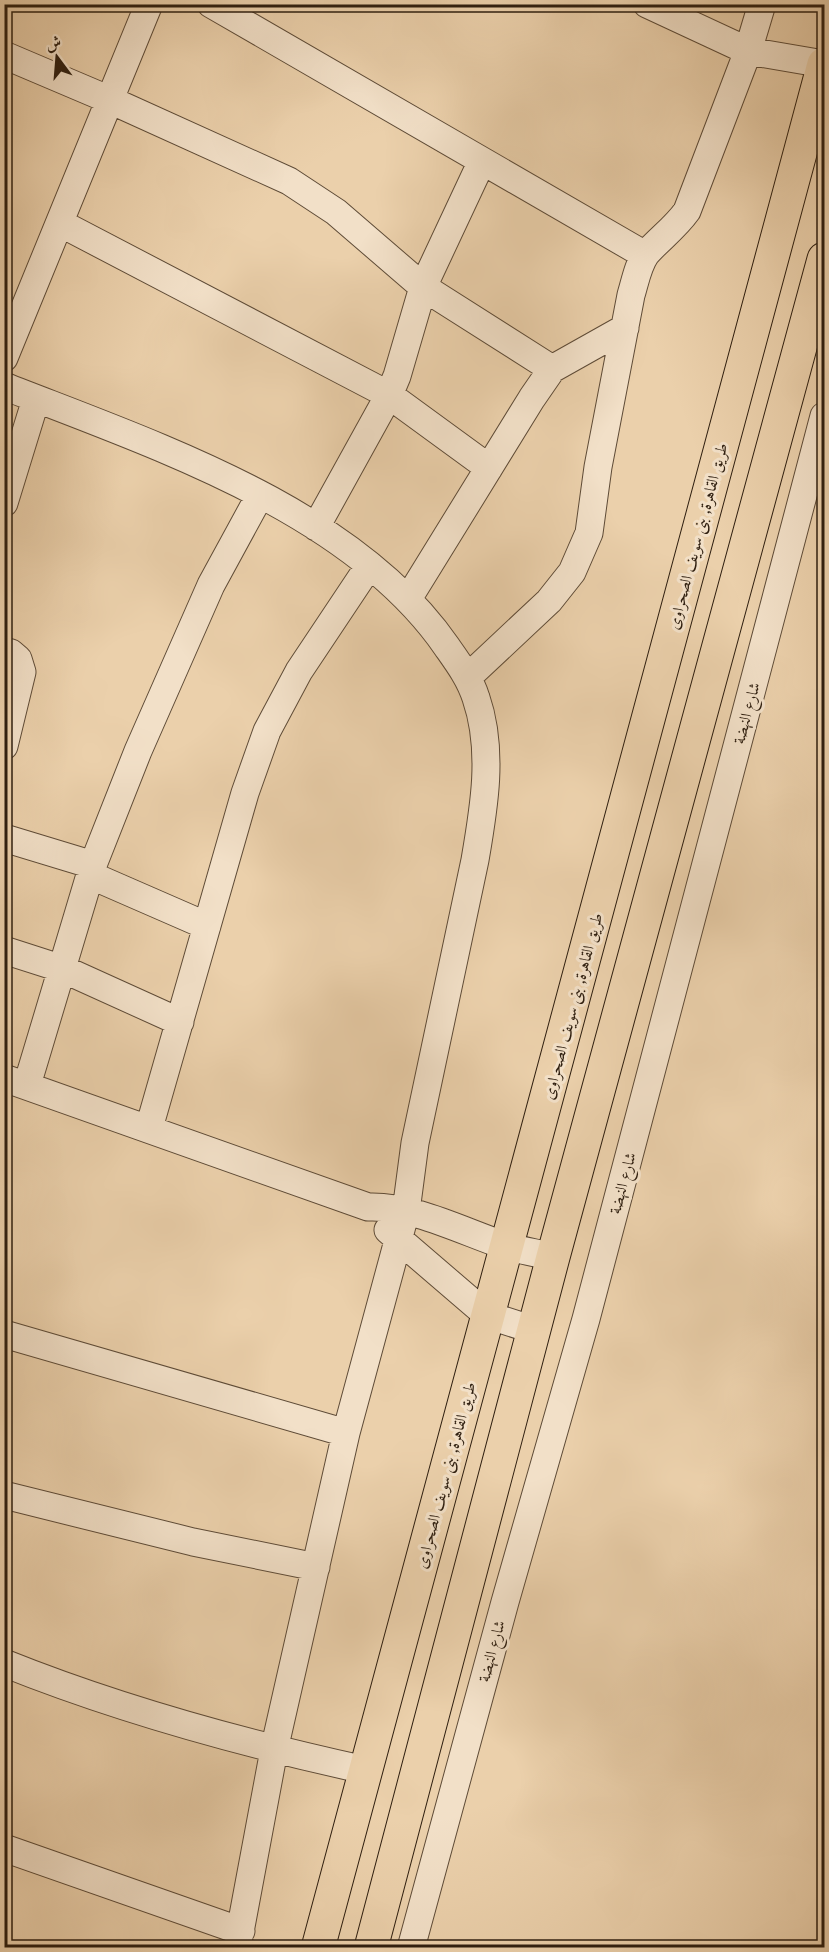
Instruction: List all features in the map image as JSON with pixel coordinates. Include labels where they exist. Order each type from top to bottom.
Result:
[{"type":"main road","name":"طريق القاهرة, بنى سويف الصحراوى","points":[[318,1947],[824,64]]},
{"type":"main road","points":[[370,1947],[534,1330],[825,259]]},
{"type":"street","points":[[4,358],[149,4]]},
{"type":"street","points":[[211,4],[645,255]]},
{"type":"street","points":[[647,4],[748,51],[824,64]]},
{"type":"street","points":[[468,677],[549,601],[572,572],[589,534],[598,467],[637,273],[645,255],[687,212],[748,51],[762,4]]},
{"type":"street","points":[[4,55],[289,181],[336,212],[423,286],[552,369]]},
{"type":"street","points":[[316,527],[398,376],[423,286],[482,161]]},
{"type":"street","points":[[60,223],[389,395],[489,468]]},
{"type":"street","points":[[408,599],[552,369],[625,328]]},
{"type":"street","points":[[4,386],[207,467],[316,527],[369,566],[408,599],[436,632],[468,677],[477,700],[485,736],[486,767],[483,815],[475,860],[415,1143],[406,1211],[346,1433],[274,1750],[239,1939],[4,1848]]},
{"type":"street","points":[[4,503],[36,399]]},
{"type":"street","name":"شارع النهضة","points":[[411,1947],[505,1602],[586,1319],[825,416]]},
{"type":"street","points":[[260,495],[212,585],[138,751],[91,870],[63,969],[16,1081],[368,1207],[386,1206],[406,1211],[507,1246],[554,1257]]},
{"type":"street","points":[[149,1128],[245,793],[267,731],[299,671],[369,566]]},
{"type":"street","points":[[4,651],[18,659],[21,672],[4,746]]},
{"type":"street","points":[[4,838],[91,870],[207,926]]},
{"type":"street","points":[[4,950],[63,969],[180,1022]]},
{"type":"street","points":[[368,1207],[399,1241],[487,1315],[534,1330]]},
{"type":"street","points":[[4,1334],[346,1433]]},
{"type":"street","points":[[4,1495],[193,1542],[316,1567]]},
{"type":"street","points":[[4,1663],[99,1699],[274,1750],[365,1770]]}]
